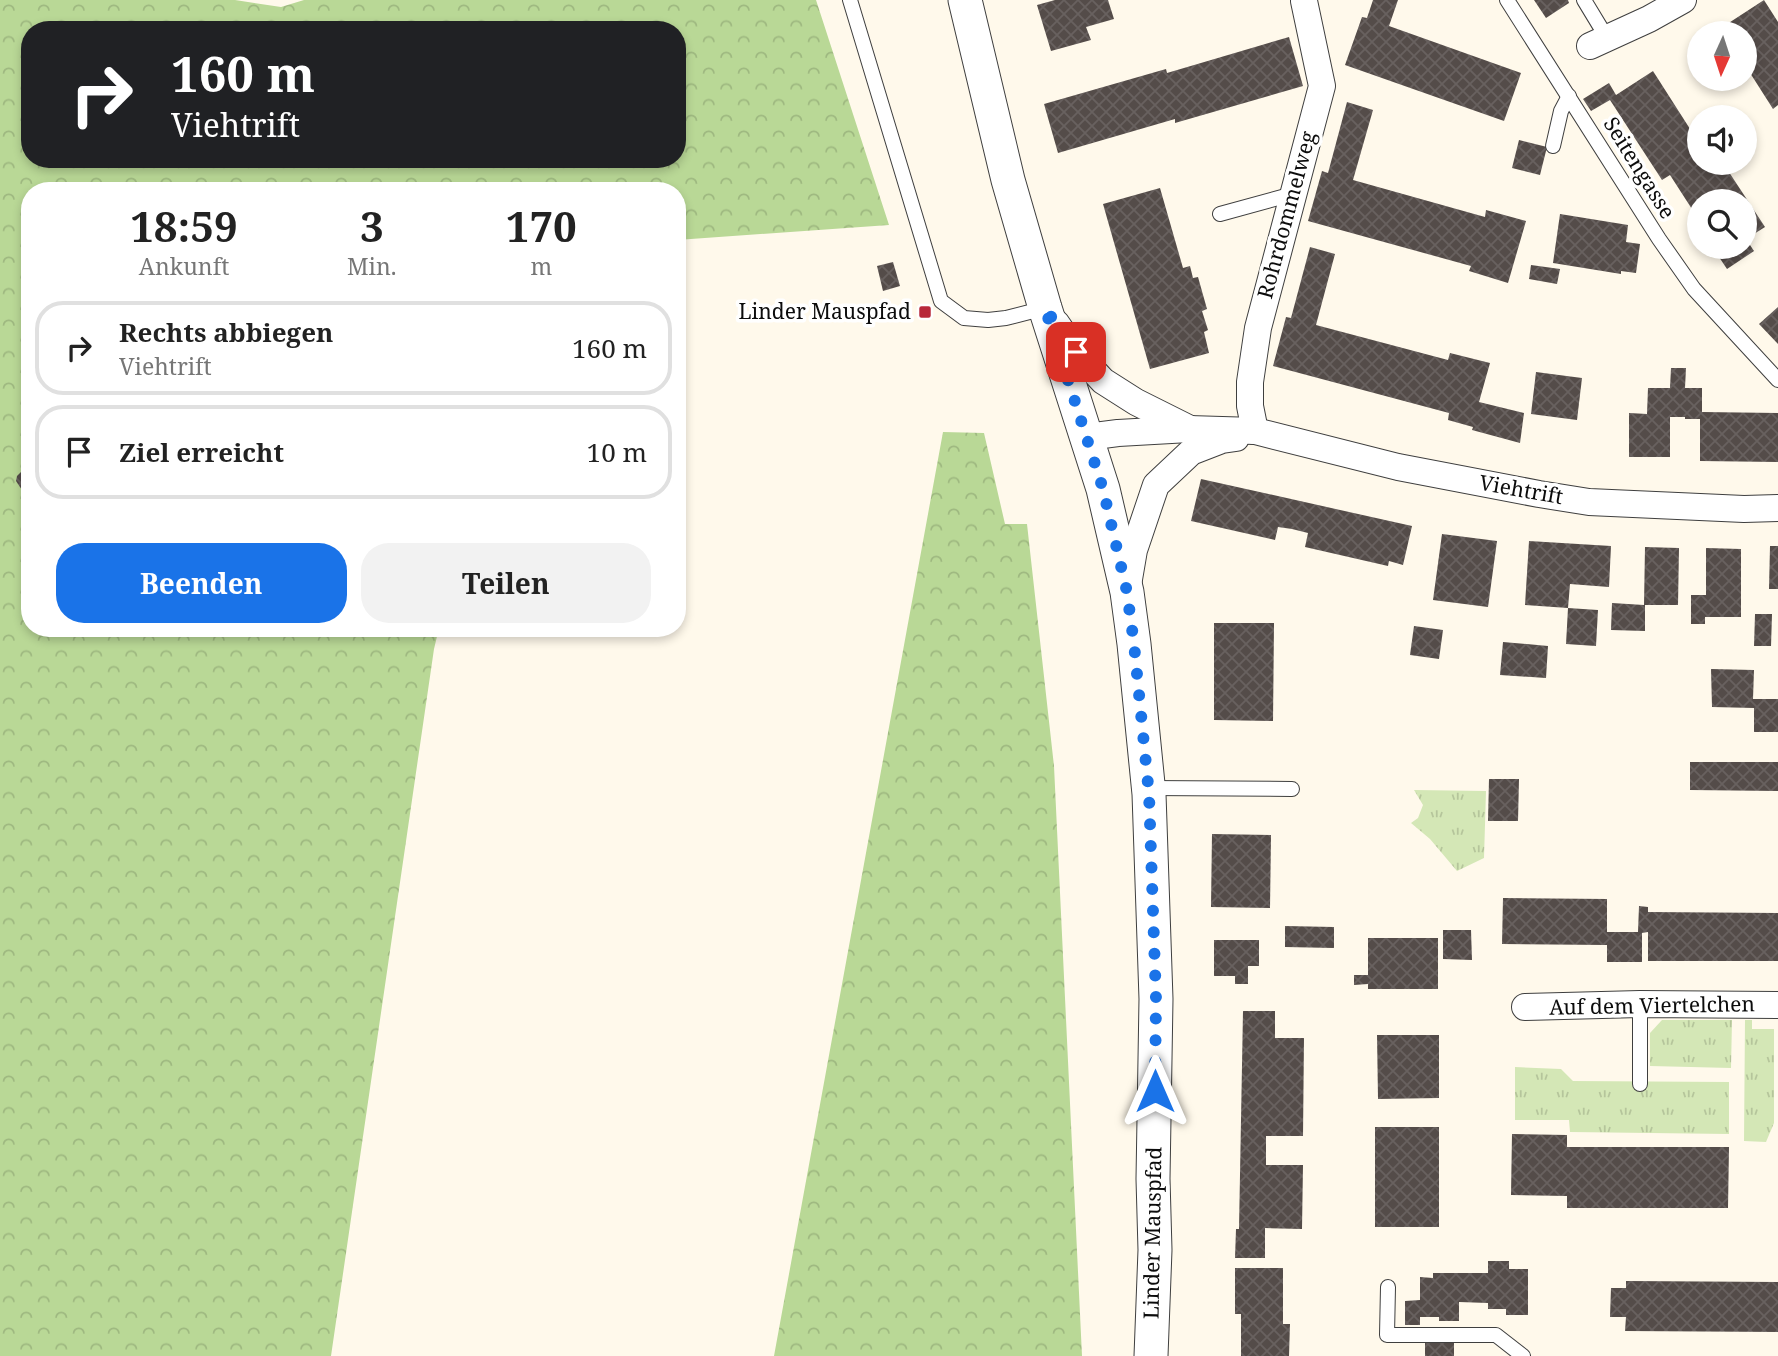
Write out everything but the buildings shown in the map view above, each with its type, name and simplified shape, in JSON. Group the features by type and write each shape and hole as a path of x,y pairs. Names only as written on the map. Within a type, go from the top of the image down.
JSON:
{"street":[{"name":"Linder Mauspfad","path":"965,0 998,141 1045,308 1103,489 1127,592 1148,788 1156,999 1153,1179 1155,1250 1151,1356"},
{"path":"1599,42 1682,0"},
{"name":"Rohrdommelweg","path":"1262,433 1250,406 1250,382 1258,328 1322,86 1304,1"},
{"name":"Viehtrift","path":"1045,308 1076,352 1103,381 1136,402 1189,429"},
{"name":"Viehtrift","path":"1087,437 1189,429 1262,433 1386,464 1589,502 1778,508"},
{"name":"Viehtrift","path":"1127,592 1134,550 1156,485 1191,452 1222,440 1262,433"},
{"name":"Auf dem Viertelchen","path":"1525,1007 1640,1003 1778,1005"}],"lane":[{"path":"850,0 941,302 964,318 988,320 1045,308"},
{"name":"Seitengasse","path":"1507,0 1659,239 1694,289 1778,380"},
{"path":"1584,0 1599,42"},
{"path":"1553,146 1561,111 1569,96"},
{"path":"1220,214 1293,194"},
{"path":"1148,788 1292,789"},
{"path":"1640,1003 1640,1084"},
{"path":"1388,1287 1387,1335 1496,1335 1523,1356"}],"green space":[{"path":"0,0 235,0 281,7 304,0 816,0 889,225 686,239 686,182 21,182 21,637 437,637 331,1356 0,1356"},
{"path":"943,432 984,433 1005,524 1027,524 1054,766 1082,1356 774,1356"},
{"path":"1414,790 1486,791 1484,858 1457,871 1430,839 1411,823 1418,818 1423,805"},
{"path":"1662,1020 1732,1020 1731,1068 1650,1066 1650,1033"},
{"path":"1745,1020 1752,1020 1752,1029 1774,1029 1774,1123 1766,1142 1744,1141"},
{"path":"1515,1067 1561,1069 1573,1081 1729,1082 1729,1134 1570,1132 1569,1120 1515,1120"}],"place":[{"name":"Linder Mauspfad","path":"925,312"}],"route":[{"path":"1076,352 1045,308 1103,489 1127,592 1149,794 1156,999 1155,1091"}]}
